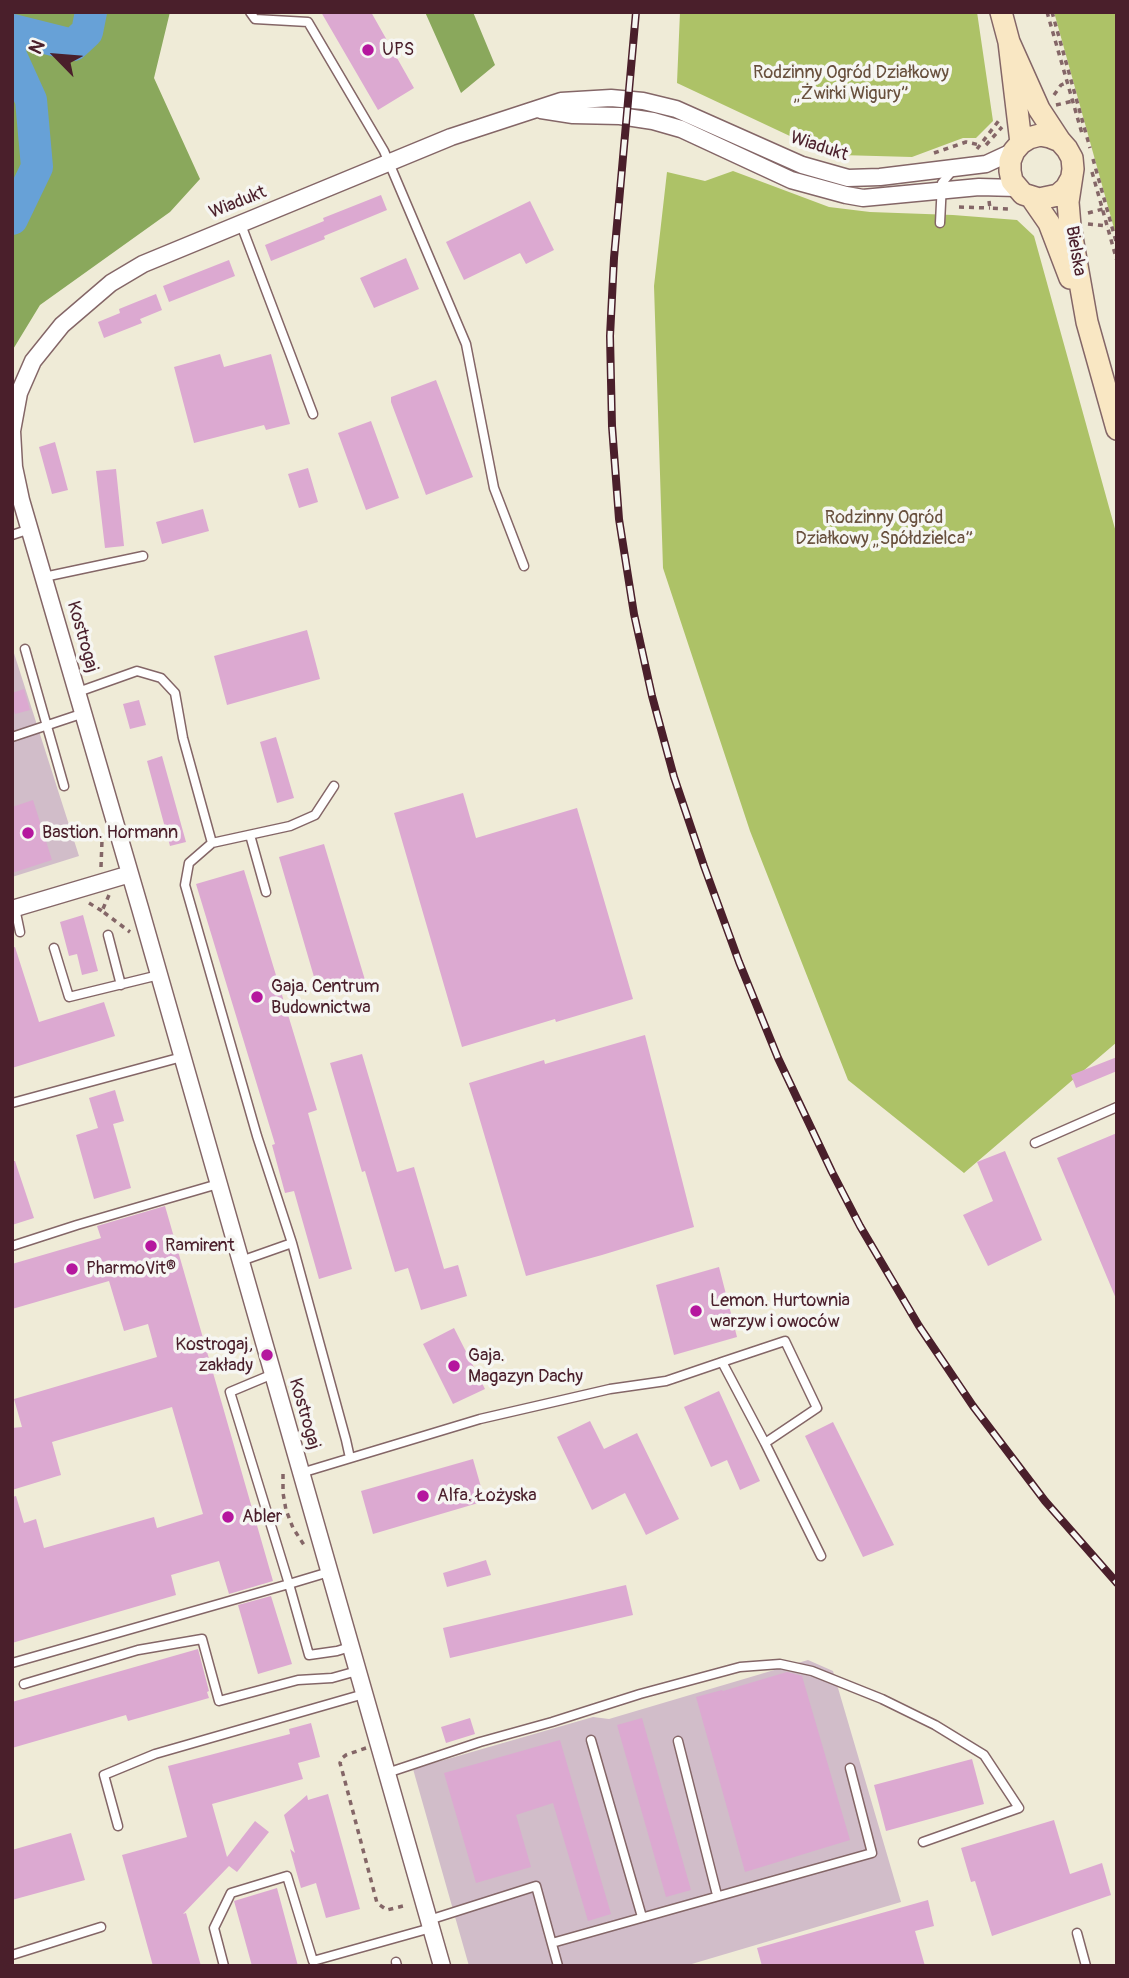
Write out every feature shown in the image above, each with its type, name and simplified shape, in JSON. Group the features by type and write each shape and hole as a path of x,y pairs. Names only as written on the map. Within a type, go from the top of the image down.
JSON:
{"main road":[{"name":"Bielska","path":"1001,12 1009,42 1039,109 1072,158 1069,218 1087,322"},
{"name":"Bielska","path":"1009,42 1017,147 1010,161 1012,181 1049,223 1110,380 1117,429"},
{"path":"1017,147 1029,138 1040,135 1060,141"},
{"path":"1024,193 1048,199 1058,195 1071,179"}],"street":[{"name":"Wiadukt","path":"14,409 25,376 52,335 111,283 143,264 451,137 561,101 611,98 643,101 687,113 802,165 848,178 870,178 986,164 1017,147"},
{"name":"Wiadukt","path":"535,109 573,115 620,116 653,121 681,130 791,180 863,198 988,187 1024,193"},
{"name":"Kostrogaj","path":"14,409 14,467 30,529 442,1966"},
{"path":"13,908 130,874"}],"lane":[{"path":"250,12 255,19 308,22 388,162 466,344 494,488 524,566"},
{"path":"940,223 944,179 956,168"},
{"path":"240,222 313,414"},
{"path":"12,535 30,529"},
{"path":"44,577 143,556"},
{"path":"25,649 64,786"},
{"path":"78,692 137,671 161,678 168,685 174,693 183,738 212,843"},
{"path":"12,737 84,713"},
{"path":"334,786 315,816 290,827 212,843 189,863 185,885 257,1136 292,1244 350,1458"},
{"path":"250,835 266,892"},
{"path":"13,908 20,932"},
{"path":"108,934 121,985"},
{"path":"54,948 69,997 159,975"},
{"path":"12,1103 182,1057"},
{"path":"1035,1143 1117,1107"},
{"path":"12,1246 218,1184"},
{"path":"241,1261 292,1244"},
{"path":"301,1473 480,1419 610,1389 666,1381 785,1341 817,1408 765,1443"},
{"path":"722,1362 821,1556"},
{"path":"273,1374 230,1392 309,1655 351,1647"},
{"path":"12,1663 330,1572"},
{"path":"23,1684 138,1650 202,1639 219,1701 298,1681 332,1678 358,1671"},
{"path":"387,1773 640,1694 663,1690 740,1667 780,1664 812,1671 882,1699 935,1725 984,1755 1018,1808 923,1842"},
{"path":"118,1826 104,1775 155,1754 364,1694"},
{"path":"591,1740 642,1917"},
{"path":"678,1741 717,1895"},
{"path":"552,1943 872,1853 850,1768"},
{"path":"224,1966 214,1928 231,1893 287,1876 313,1961 430,1924 536,1886 558,1966"},
{"path":"12,1955 100,1927"},
{"path":"1077,1933 1086,1966"}],"path":[{"path":"1052,12 1117,245"},
{"path":"271,1525 293,1519"},
{"path":"379,1745 346,1755 340,1763 377,1903 387,1910 423,1900"}],"shaded area":[{"path":"12,647 79,856 12,877"},
{"path":"808,1660 833,1671 901,1902 685,1966 469,1966 413,1769 593,1717 609,1719"}],"green space":[{"path":"12,12 170,12 154,78 200,179 170,212 40,305 12,351"},
{"path":"425,12 473,12 495,65 461,93"},
{"name":"Rodzinny Ogród Działkowy „Żwirki Wigury”","path":"680,12 977,12 993,121 976,138 963,138 912,157 840,155 809,145 677,83"},
{"path":"1054,12 1117,12 1117,239"},
{"name":"Rodzinny Ogród Działkowy „Spółdzielca”","path":"733,171 829,207 870,212 1017,220 1034,236 1117,536 1117,1042 964,1173 848,1080 750,831 663,568 654,286 667,172 705,181"}],"building":[{"name":"UPS","path":"321,12 371,12 414,88 378,110"},
{"path":"381,195 387,210 271,261 265,245"},
{"path":"530,201 554,250 526,264 520,253 464,280 446,242"},
{"path":"406,258 419,289 374,308 360,278"},
{"path":"229,260 235,276 169,302 163,286"},
{"path":"156,294 162,310 140,319 142,323 104,338 98,322 120,313 119,309"},
{"path":"220,354 224,367 271,354 290,424 266,430 264,425 194,443 174,367"},
{"path":"436,380 473,477 426,495 391,397"},
{"path":"371,421 399,498 366,510 338,433"},
{"path":"55,442 68,490 52,494 39,447"},
{"path":"308,468 318,502 299,508 288,474"},
{"path":"116,469 124,546 105,548 96,471"},
{"path":"203,509 209,531 162,544 156,522"},
{"path":"307,630 320,679 227,705 214,656"},
{"path":"24,689 30,710 15,714 12,693"},
{"path":"139,700 146,725 130,729 123,704"},
{"path":"276,737 294,798 277,803 260,742"},
{"path":"162,756 186,842 170,846 147,761"},
{"path":"463,793 476,838 577,808 633,999 462,1047 394,813"},
{"name":"Bastion. Hormann","path":"33,800 52,860 12,873 12,807"},
{"path":"324,844 365,980 319,994 279,857"},
{"name":"Gaja. Centrum Budownictwa","path":"244,870 317,1110 308,1113 352,1269 319,1279 294,1191 285,1193 272,1145 275,1144 196,884"},
{"path":"83,915 98,971 82,975 77,954 69,956 60,922"},
{"path":"15,947 39,1022 104,1002 115,1036 12,1068 12,948"},
{"path":"645,1035 694,1227 526,1276 469,1083 544,1060 545,1064"},
{"path":"362,1054 397,1172 414,1167 444,1269 458,1265 467,1296 421,1310 408,1268 395,1272 330,1063"},
{"path":"1117,1057 1117,1071 1076,1088 1071,1075"},
{"path":"115,1090 124,1121 113,1124 131,1188 94,1199 76,1135 98,1128 89,1098"},
{"path":"1117,1133 1117,1301 1057,1158"},
{"path":"1005,1151 1042,1240 988,1266 963,1215 993,1201 977,1162"},
{"path":"12,1161 15,1161 34,1218 12,1225"},
{"path":"165,1206 273,1581 229,1594 219,1561 171,1575 176,1595 12,1643 12,1497 16,1496 24,1523 36,1519 44,1548 154,1517 157,1528 203,1514 172,1407 52,1442 61,1475 12,1490 12,1428 22,1427 14,1399 157,1357 148,1324 124,1331 109,1281 12,1309 12,1264 101,1238 97,1226"},
{"name":"Lemon. Hurtownia warzyw i owoców","path":"719,1267 737,1337 674,1355 656,1285"},
{"name":"Gaja. Magazyn Dachy","path":"454,1328 485,1389 453,1404 423,1344"},
{"path":"719,1391 760,1481 740,1490 727,1460 711,1467 684,1407"},
{"path":"590,1421 604,1449 637,1433 679,1519 646,1535 625,1493 592,1510 557,1437"},
{"path":"833,1422 894,1545 863,1557 805,1436"},
{"name":"Alfa. Łożyska","path":"473,1459 485,1501 373,1534 361,1491"},
{"path":"486,1560 491,1575 447,1587 443,1573"},
{"path":"626,1585 633,1615 450,1658 443,1628"},
{"path":"271,1596 292,1664 258,1674 238,1605"},
{"path":"198,1649 209,1698 128,1721 126,1715 12,1748 12,1702"},
{"path":"787,1672 802,1676 850,1840 745,1872 696,1697"},
{"path":"470,1718 475,1734 446,1743 441,1727"},
{"path":"642,1718 691,1890 666,1897 617,1725"},
{"path":"311,1723 320,1757 298,1763 303,1779 212,1804 227,1857 255,1821 269,1832 237,1872 229,1866 183,1914 186,1913 201,1966 153,1966 122,1855 187,1837 168,1766 290,1734 289,1729"},
{"path":"560,1740 611,1914 588,1921 553,1803 516,1815 531,1867 476,1883 444,1773"},
{"path":"972,1759 984,1804 886,1831 874,1785"},
{"path":"328,1794 360,1909 326,1918 316,1883 301,1888 284,1815 307,1795 308,1800"},
{"path":"1054,1820 1070,1874 1102,1863 1111,1895 992,1936 975,1881 971,1882 961,1848"},
{"path":"71,1833 85,1880 12,1900 12,1850"},
{"path":"277,1888 298,1966 252,1966 234,1901"},
{"path":"928,1900 934,1926 915,1931 925,1966 762,1966 757,1948"}],"waterway":[{"path":"12,36 13,30 73,45 87,32 91,12"},
{"path":"12,58 31,100 37,167 12,219"}],"railway":[{"path":"636,12 614,258 610,336 612,426 619,519 634,614 674,777 739,962 778,1058 860,1226 919,1326 973,1406 1045,1501 1117,1583"}],"place":[{"name":"UPS","path":"368,50"},
{"name":"Bastion. Hormann","path":"28,833"},
{"name":"Gaja. Centrum Budownictwa","path":"257,997"},
{"name":"Ramirent","path":"151,1246"},
{"name":"PharmoVit®","path":"72,1269"},
{"name":"Lemon. Hurtownia warzyw i owoców","path":"696,1311"},
{"name":"Kostrogaj, zakłady","path":"267,1355"},
{"name":"Gaja. Magazyn Dachy","path":"454,1366"},
{"name":"Alfa. Łożyska","path":"423,1496"},
{"name":"Abler","path":"228,1517"}]}
